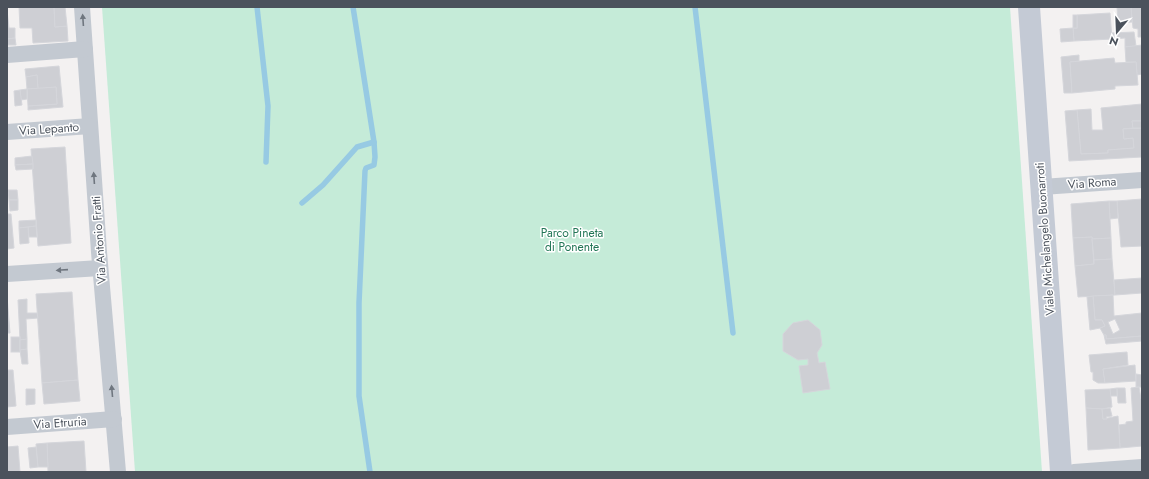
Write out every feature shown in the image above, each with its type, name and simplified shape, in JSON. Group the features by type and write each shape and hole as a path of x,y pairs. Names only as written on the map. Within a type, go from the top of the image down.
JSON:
{"street":[{"name":"Via Antonio Fratti","path":"82,7 100,268 118,472"},
{"name":"Viale Michelangelo Buonarroti","path":"1029,7 1061,472"},
{"path":"7,55 85,49"},
{"name":"Via Lepanto","path":"7,132 90,126"},
{"name":"Via Roma","path":"1042,187 1142,180"},
{"path":"7,274 100,268"},
{"name":"Via Etruria","path":"7,427 114,419"},
{"path":"1074,472 1142,467"}],"green space":[{"name":"Parco Pineta di Ponente","path":"102,7 1010,7 1042,472 135,472"}],"building":[{"path":"19,7 54,7 55,27 67,26 68,41 33,43 32,28 20,28"},
{"path":"54,7 65,7 67,26 55,27"},
{"path":"1117,7 1131,7 1132,22 1118,23"},
{"path":"1131,7 1142,7 1142,37 1138,37 1138,29 1133,28"},
{"path":"7,10 9,28 15,28 15,38 7,39"},
{"path":"1110,13 1112,39 1074,41 1073,28 1077,28 1077,15"},
{"path":"1073,15 1077,15 1077,28 1073,28"},
{"path":"1073,28 1074,41 1061,42 1060,29"},
{"path":"1134,32 1136,46 1125,47 1125,38 1112,39 1111,33"},
{"path":"15,38 16,45 7,45 7,39"},
{"path":"1142,45 1142,74 1137,75 1136,62 1126,62 1125,47"},
{"path":"1079,55 1079,61 1070,62 1072,93 1064,93 1061,57"},
{"path":"1114,58 1115,63 1136,62 1138,85 1115,86 1115,89 1072,93 1070,62"},
{"path":"59,66 63,107 28,110 28,106 57,104 56,87 38,89 37,75 26,77 25,69"},
{"path":"37,75 38,89 27,89 26,77"},
{"path":"56,87 57,104 28,106 27,89"},
{"path":"27,89 27,99 21,100 20,90"},
{"path":"20,90 22,105 15,106 14,91"},
{"path":"1142,104 1142,121 1132,121 1133,128 1123,129 1124,139 1133,138 1134,148 1108,150 1108,153 1081,154 1077,110 1091,109 1092,130 1103,130 1101,108"},
{"path":"1077,110 1081,154 1108,153 1108,150 1134,148 1133,138 1124,139 1123,129 1142,128 1142,157 1069,161 1065,111"},
{"path":"1132,121 1142,121 1142,128 1133,128"},
{"path":"65,147 71,243 38,246 31,149"},
{"path":"32,156 33,164 15,165 15,158"},
{"path":"33,164 33,169 16,170 15,165"},
{"path":"8,190 17,190 18,200 9,200"},
{"path":"1142,199 1142,246 1121,247 1117,201"},
{"path":"9,200 18,200 18,210 10,211"},
{"path":"1109,201 1117,201 1118,218 1110,219"},
{"path":"1109,201 1111,238 1073,238 1071,204"},
{"path":"7,214 11,214 14,248 7,249"},
{"path":"36,220 36,226 19,228 19,221"},
{"path":"36,226 37,237 29,237 28,227"},
{"path":"28,227 29,243 20,244 19,228"},
{"path":"1092,237 1094,264 1075,266 1073,238"},
{"path":"1111,238 1112,259 1094,260 1092,239"},
{"path":"1112,259 1115,295 1078,297 1075,266 1094,264 1094,260"},
{"path":"1142,278 1142,293 1115,295 1114,280"},
{"path":"72,292 78,380 42,383 36,294"},
{"path":"1113,295 1114,316 1142,313 1142,336 1106,339 1106,335 1104,335 1100,328 1105,326 1102,320 1095,320 1093,296","holes":["1115,319 1120,330 1113,334 1108,322"]},
{"path":"7,296 10,333 7,333"},
{"path":"1093,296 1095,320 1102,320 1105,326 1090,330 1087,297"},
{"path":"27,299 27,313 37,313 38,318 26,319 27,339 20,340 18,300"},
{"path":"808,320 820,330 822,345 817,353 819,363 825,362 830,389 803,393 799,366 808,365 808,359 798,360 783,351 783,334 793,323"},
{"path":"1104,335 1106,335 1106,339 1142,336 1142,341 1106,344"},
{"path":"11,337 20,337 20,352 11,352"},
{"path":"27,339 27,349 20,350 20,340"},
{"path":"27,349 28,364 22,364 20,350"},
{"path":"1127,352 1128,365 1103,369 1105,383 1098,383 1093,380 1093,372 1091,372 1089,355"},
{"path":"1135,365 1136,381 1105,383 1103,369"},
{"path":"7,370 13,370 16,406 7,407"},
{"path":"1136,374 1142,375 1142,387 1136,387"},
{"path":"78,380 80,401 44,404 42,383"},
{"path":"1139,387 1142,399 1142,446 1120,448 1119,425 1133,421 1131,388"},
{"path":"1117,388 1117,396 1110,396 1110,389"},
{"path":"1117,388 1125,388 1126,403 1118,403"},
{"path":"26,389 35,389 35,404 26,405"},
{"path":"1110,389 1112,407 1102,409 1086,408 1085,390"},
{"path":"1086,408 1102,409 1103,419 1118,416 1120,448 1088,450"},
{"path":"1110,408 1112,416 1106,417 1107,419 1103,419 1102,409"},
{"path":"84,441 86,472 48,472 47,443"},
{"path":"47,443 48,467 38,467 36,444"},
{"path":"18,446 20,472 7,472 7,447"},
{"path":"36,447 38,467 30,468 28,448"}],"waterway":[{"path":"257,7 268,106 266,162"},
{"path":"353,7 375,157 374,165 366,168 365,171 359,303 359,396 370,472"},
{"path":"695,7 733,333"},
{"path":"302,203 323,185 357,147 374,142"}]}
